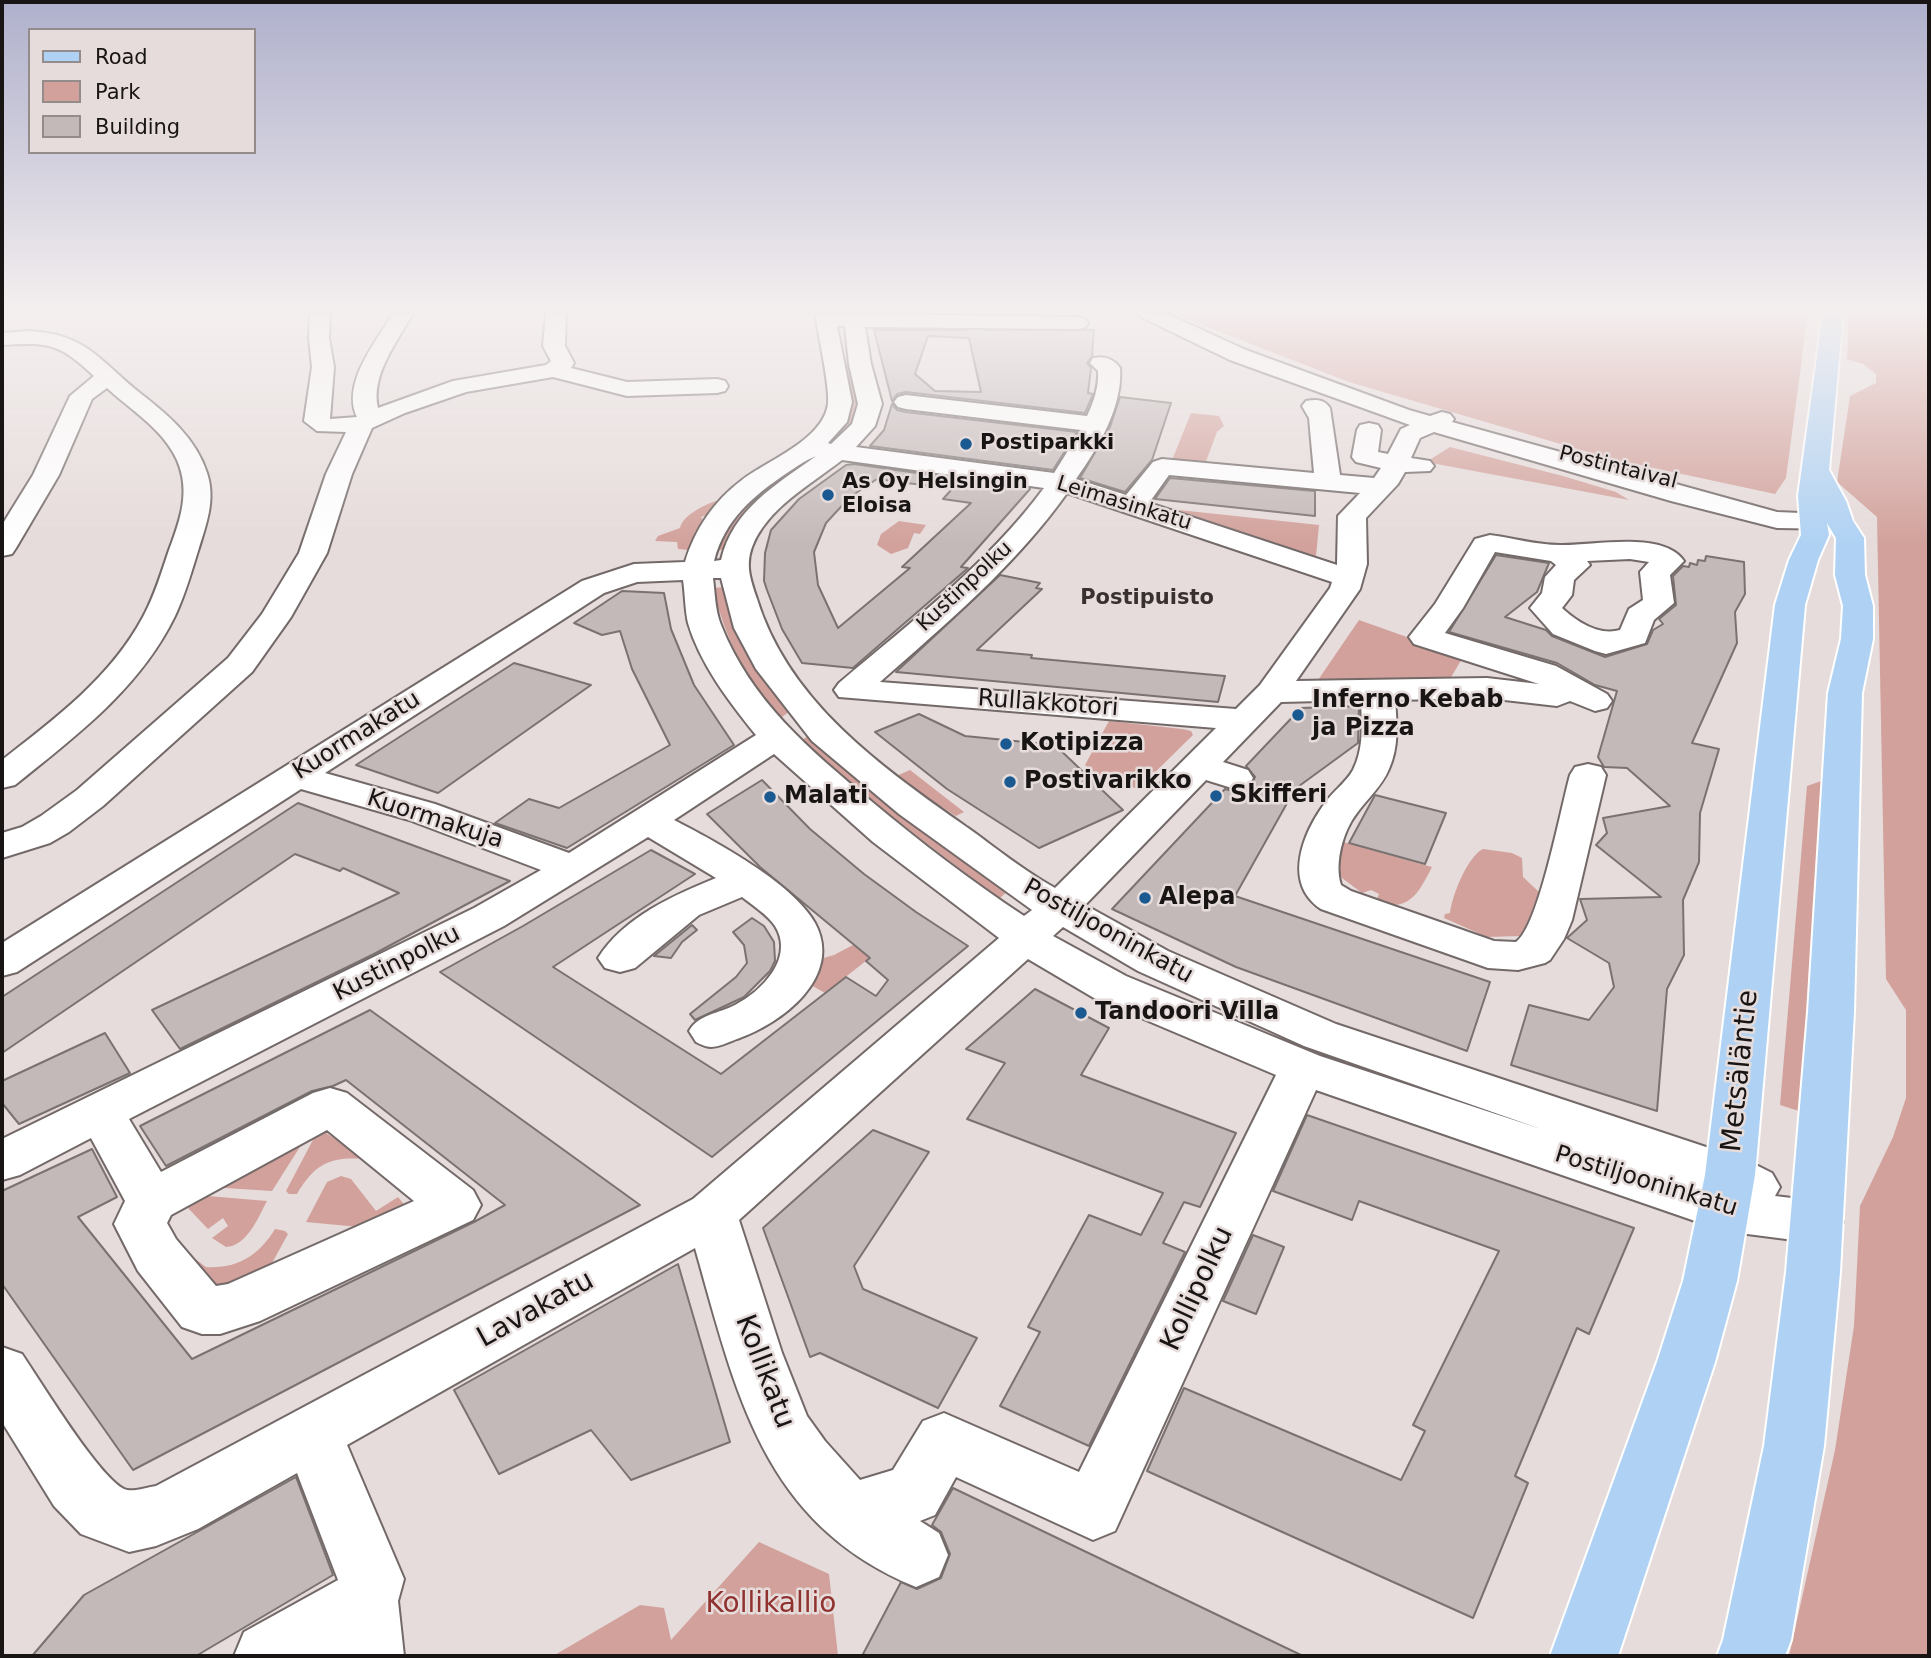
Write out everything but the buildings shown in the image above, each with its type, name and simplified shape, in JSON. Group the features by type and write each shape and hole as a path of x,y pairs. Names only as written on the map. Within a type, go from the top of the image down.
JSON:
{"main road":[{"path":"1751,1656 1771,1575 1794,1446 1817,1222 1845,693 1857,639 1858,606 1850,575 1851,545 1817,526 1825,482 1816,472 1825,390"},
{"name":"Metsäläntie","path":"1584,1656 1686,1362 1710,1281 1727,1192 1790,605 1817,526"}],"street":[{"path":"2,548 46,475 82,396 89,390"},
{"path":"2,778 117,679 143,645 159,619 197,510 199,490 194,470 169,428 123,390"},
{"path":"320,390 316,421 326,426 370,420 449,390"},
{"path":"367,390 363,404 370,420"},
{"name":"Postiljooninkatu","path":"837,390 839,411 826,433 823,450 752,485 732,503 705,541 715,570 788,690 824,734 912,806 1043,923 1065,963 1110,988 1303,1069 1727,1192 1817,1222"},
{"name":"Kustinpolku","path":"852,690 973,583 1031,523 1079,456 1103,409 1107,390"},
{"name":"Postintaival","path":"1336,390 1401,415 1435,421 1588,461 1817,526"},
{"name":"Postintaival","path":"1341,392 1656,488 1777,520 1798,532 1817,526"},
{"path":"906,402 1096,424"},
{"path":"1314,406 1318,408 1321,418 1328,483"},
{"path":"2,846 36,835 55,824 100,789 240,665 276,617 313,553 339,474 370,420"},
{"path":"1130,505 1139,498 1162,467 1381,487 1390,478 1410,434 1435,421"},
{"path":"1369,430 1365,457 1396,464 1424,466"},
{"name":"Leimasinkatu","path":"823,450 1060,482 1348,578"},
{"name":"Lavakatu","path":"2,1372 76,1485 103,1513 129,1521 156,1516 176,1508 711,1214 1043,923 1272,692 1345,589 1352,564 1352,516 1381,487"},
{"path":"1272,692 1486,688 1593,707 1544,673 1425,637 1448,608 1485,545 1490,543 1559,554 1630,550 1665,557 1670,561 1655,572 1659,603 1640,616 1634,636 1605,643 1564,627 1545,608 1557,595 1560,577 1575,565 1559,554"},
{"name":"Postiljooninkatu","path":"715,570 704,624 724,665 747,702 777,737 887,834 1043,923 1153,961 1320,1035 1727,1192"},
{"name":"Kuormakatu","path":"2,962 593,587 634,573 715,570"},
{"name":"Rullakkotori","path":"852,690 1244,720"},
{"path":"1378,690 1382,737 1370,773 1339,810 1328,829 1319,863 1323,890 1336,900 1488,954 1513,958 1535,950 1551,926 1588,775"},
{"name":"Kustinpolku","path":"2,1161 477,923 573,868 777,737"},
{"path":"1199,766 1235,778"},
{"name":"Kuormakuja","path":"295,776 422,812 573,868"},
{"path":"646,820 709,854 746,880 794,922 802,945 802,958 790,986 755,1014 712,1031"},
{"path":"620,958 684,906 746,880"},
{"name":"Kollipolku","path":"849,1513 913,1494 944,1441 1093,1510 1303,1069"},
{"path":"330,1106 454,1205 240,1304 220,1310 202,1310 157,1255 140,1224 151,1201 330,1106"},
{"path":"101,1113 151,1201"},
{"name":"Kollikatu","path":"711,1214 753,1353 784,1432 803,1461 849,1513 916,1555"},
{"path":"268,1656 367,1629 370,1579 312,1433"}],"green space":[{"path":"846,390 858,390 858,415 843,438 833,437 845,424"},
{"path":"1378,390 1798,390 1786,478 1775,494 1612,459"},
{"path":"1861,390 1929,390 1929,1656 1789,1656 1835,1450 1854,1326 1860,1206 1893,1137 1906,1098 1906,1010 1886,979 1877,517 1837,482 1850,396"},
{"path":"1191,413 1219,416 1224,426 1217,432 1204,467 1170,465"},
{"path":"1450,447 1563,476 1616,492 1629,500 1426,462"},
{"path":"799,463 807,465 727,550 716,550 729,523 739,511 761,490"},
{"path":"716,501 721,502 709,514 701,517 704,521 688,550 678,549 677,542 655,541 658,536 680,528 685,519 695,511"},
{"path":"1170,509 1319,525 1316,556"},
{"path":"899,521 926,525 920,534 914,533 908,548 891,554 877,545 881,534"},
{"path":"725,587 746,649 763,679 789,712 779,719 747,673 724,625 713,588"},
{"path":"1359,620 1463,657 1450,679 1316,683"},
{"path":"1109,721 1182,729 1191,731 1193,735 1138,789 1099,776 1085,765"},
{"path":"810,735 1009,890 999,899 825,765 800,741"},
{"path":"910,770 964,812 956,816 894,777"},
{"path":"1824,780 1802,1112 1780,1105 1807,786"},
{"path":"1340,841 1432,867 1417,892 1405,903 1397,905 1376,901 1379,894 1371,890 1362,893 1334,872"},
{"path":"1483,849 1512,853 1522,858 1523,877 1539,892 1537,918 1521,936 1487,937 1444,918 1445,914 1450,913 1457,887 1466,868"},
{"path":"853,945 871,957 825,993 809,984 820,959"},
{"path":"310,1131 272,1191 209,1187"},
{"path":"326,1133 367,1159 344,1159 326,1164 311,1175 297,1194 289,1194 286,1191 315,1136"},
{"path":"341,1176 351,1179 376,1211 398,1197 407,1208 391,1230 306,1222 327,1182"},
{"path":"196,1195 267,1201 246,1236 240,1242 226,1247 212,1238 228,1226 223,1218 208,1229 188,1208 187,1202"},
{"path":"275,1229 288,1234 266,1274 216,1293 187,1253 206,1267 228,1266 255,1253"},
{"name":"Kollikallio","path":"759,1542 829,1574 838,1656 553,1656 640,1605 664,1608 671,1640"}],"place":[{"name":"Postiparkki","path":"966,444"},
{"name":"As Oy Helsingin Eloisa","path":"828,495"},
{"name":"Inferno Kebab ja Pizza","path":"1298,715"},
{"name":"Kotipizza","path":"1006,744"},
{"name":"Postivarikko","path":"1010,782"},
{"name":"Skifferi","path":"1216,796"},
{"name":"Malati","path":"770,797"},
{"name":"Alepa","path":"1145,898"},
{"name":"Tandoori Villa","path":"1081,1013"}],"district":[{"name":"Postipuisto","path":"1147,599"}]}
